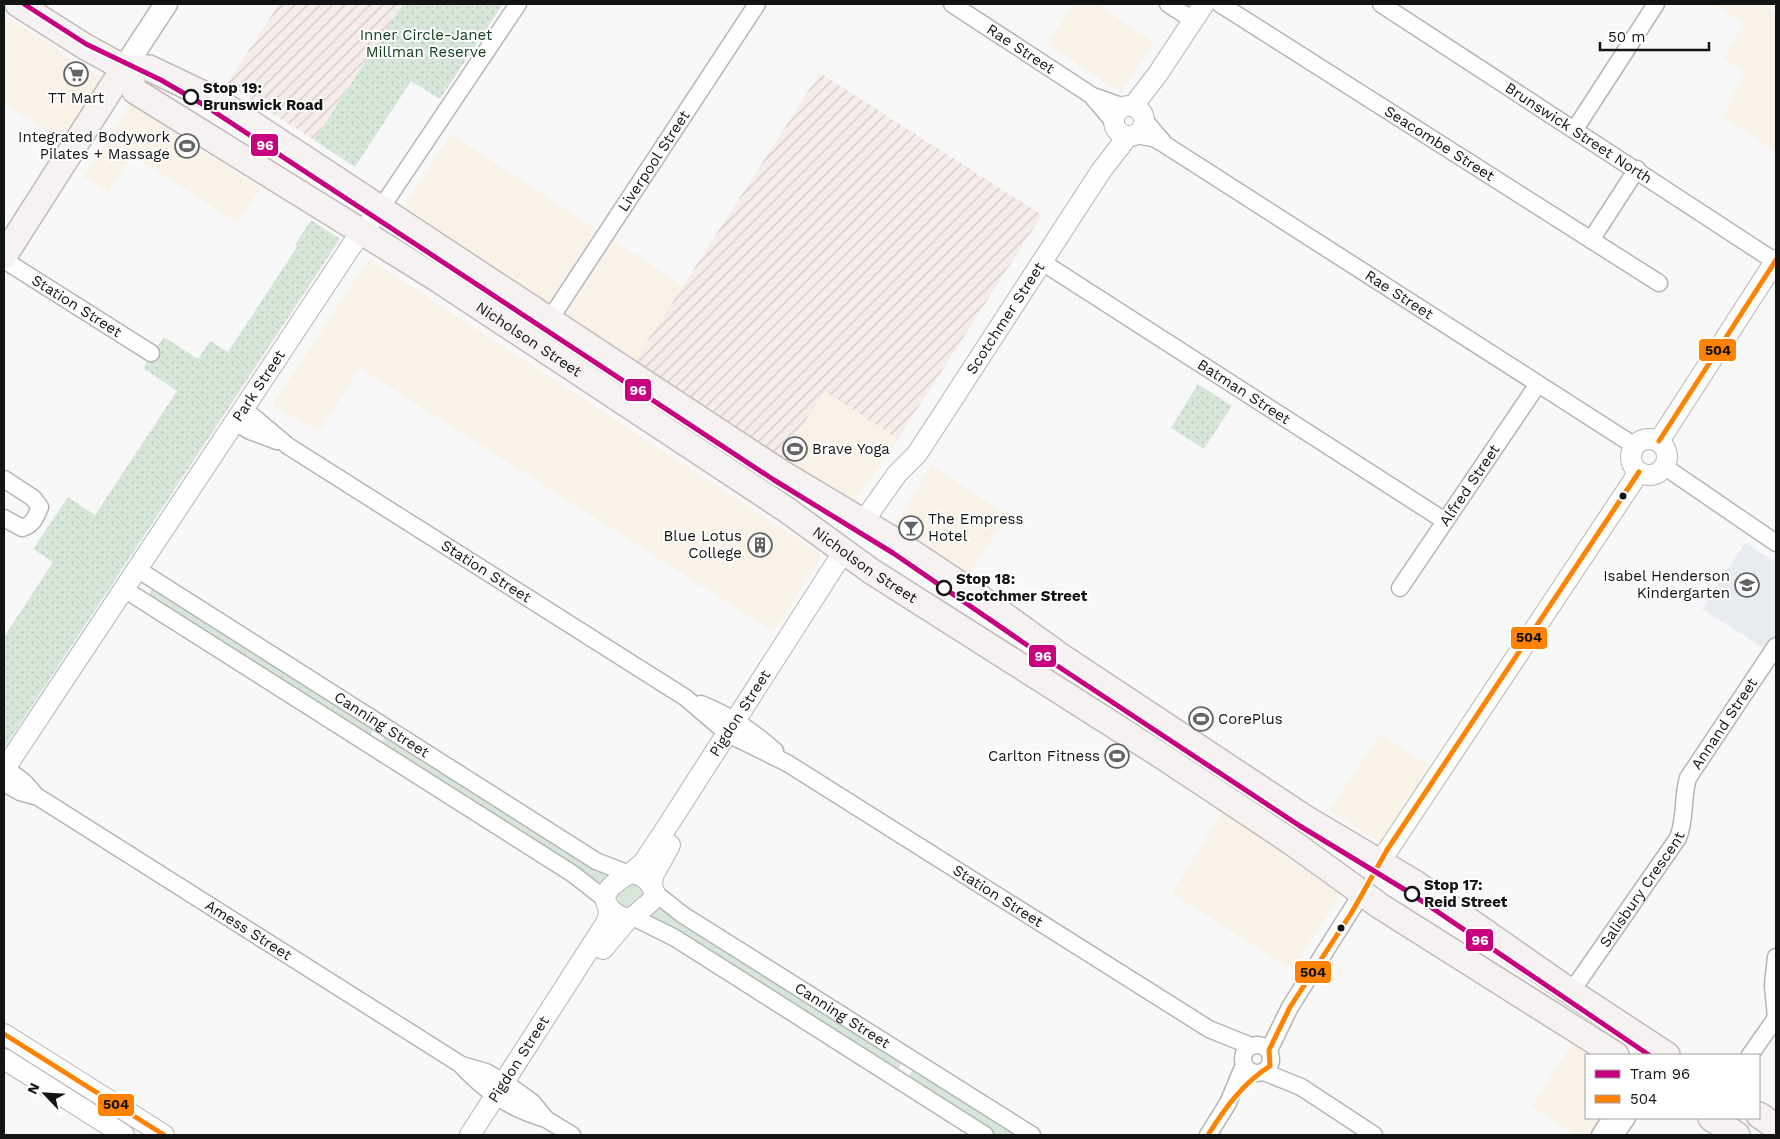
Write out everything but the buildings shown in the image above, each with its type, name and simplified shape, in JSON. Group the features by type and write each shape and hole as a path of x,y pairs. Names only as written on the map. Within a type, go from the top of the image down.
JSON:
{"main road":[{"name":"Nicholson Street","path":"18,4 84,46 124,68 150,68 216,100 550,319 694,416 780,472 869,525 983,600 1062,657 1306,818 1471,920 1571,992 1665,1054"},
{"path":"4,256 166,4"},
{"name":"Nicholson Street","path":"124,68 135,91 436,278 680,438 850,554 871,571 1162,756 1290,841 1362,893 1614,1054"},
{"path":"680,438 694,416"},
{"path":"850,554 869,525"},
{"path":"1162,756 1176,733"},
{"path":"1362,893 1380,862"},
{"path":"1760,1117 1776,1127"},
{"path":"1713,1119 1737,1135"}],"street":[{"name":"Park Street","path":"4,772 361,232 381,208 518,4"},
{"name":"Liverpool Street","path":"550,319 757,4"},
{"name":"Rae Street","path":"952,4 1153,138 1635,446"},
{"path":"1168,4 1198,12"},
{"name":"Seacombe Street","path":"1220,4 1659,283"},
{"name":"Brunswick Street North","path":"1381,4 1776,261"},
{"path":"1575,129 1656,4"},
{"name":"Scotchmer Street","path":"869,525 897,474 908,464 1101,171 1157,75 1198,12"},
{"path":"1591,240 1636,169"},
{"name":"Station Street","path":"4,260 151,353"},
{"path":"1659,441 1776,261"},
{"name":"Batman Street","path":"1042,262 1445,521"},
{"name":"Alfred Street","path":"1400,588 1538,384"},
{"name":"Station Street","path":"239,415 1209,1029 1261,1057 1301,1087 1374,1135"},
{"path":"1645,439 1659,441 1667,451 1668,457 1665,467 1655,474 1639,472 1632,462 1631,456 1635,446 1645,439"},
{"path":"1665,467 1776,543"},
{"path":"1380,862 1639,472"},
{"path":"4,479 33,498 40,507 36,517 29,526 22,528 4,518"},
{"name":"Pigdon Street","path":"653,889 652,879 661,860 737,730 850,554"},
{"name":"Canning Street","path":"137,569 596,860 630,874"},
{"name":"Canning Street","path":"124,589 573,874 607,902"},
{"name":"Annand Street","path":"1688,778 1776,646"},
{"name":"Pigdon Street","path":"630,874 641,866 737,730"},
{"name":"Amess Street","path":"4,772 26,783 38,797 460,1064 477,1083 532,1102 546,1119 572,1135"},
{"name":"Salisbury Crescent","path":"1571,992 1678,838 1683,826 1684,792 1688,778"},
{"path":"630,874 639,874 653,889 651,901 631,917 615,913 607,902 608,891 630,874"},
{"name":"Canning Street","path":"653,889 683,915 1032,1135"},
{"path":"1208,1135 1261,1057 1290,1007 1362,893"},
{"name":"Pigdon Street","path":"483,1135 504,1092 606,923 609,915 607,902"},
{"name":"Canning Street","path":"631,917 675,938 985,1135"},
{"name":"Pigdon Street","path":"470,1135 504,1092 602,950 631,917"},
{"path":"1751,1054 1776,1019 1773,985 1776,957"},
{"name":"Station Street","path":"1209,1029 1244,1064"},
{"path":"4,1034 164,1135"},
{"path":"1228,1103 1244,1064 1244,1052 1261,1057"},
{"path":"4,1059 124,1135"},
{"path":"61,1096 72,1078"},
{"path":"1600,1135 1610,1119"},
{"path":"1615,1135 1626,1119"}],"shaded area":[{"path":"279,4 403,4 314,140 227,84"},
{"path":"1074,4 1096,4 1154,42 1121,92 1047,44"},
{"path":"1714,4 1768,4 1776,18 1776,152 1723,117 1745,72 1724,58 1744,23"},
{"path":"4,15 104,79 64,141 4,104"},
{"path":"820,73 1042,215 898,439 825,391 778,463 632,365"},
{"path":"130,104 260,188 238,223 132,155 108,192 84,177"},
{"path":"451,134 683,286 632,365 404,206"},
{"path":"369,259 821,554 821,558 774,632 360,368 320,431 272,406"},
{"path":"825,390 898,439 850,508 778,463"},
{"path":"931,465 1008,516 968,575 895,525"},
{"name":"Isabel Henderson Kindergarten","path":"1745,543 1776,562 1776,636 1767,650 1702,609"},
{"path":"1380,734 1433,768 1382,843 1330,810"},
{"path":"1223,811 1340,895 1292,970 1172,893"},
{"path":"1572,1044 1587,1054 1585,1054 1585,1119 1600,1119 1589,1135 1575,1135 1532,1106"}],"green space":[{"name":"Inner Circle-Janet Millman Reserve","path":"403,4 503,4 440,99 411,81 355,167 314,140"},
{"path":"311,220 340,239 4,748 4,637 53,562 33,549 68,497 95,515 177,391 143,368 164,337 198,359 210,341 228,352 297,247 295,245"},
{"path":"1198,384 1232,406 1204,449 1171,428"},
{"path":"155,585 377,725 368,739 146,598"},
{"path":"388,733 613,874 601,887 379,746"},
{"path":"630,882 640,884 644,896 629,910 619,904 616,893"},
{"path":"659,904 904,1060 895,1073 647,916"},
{"path":"915,1067 1023,1135 993,1135 906,1080"}],"tram line":[{"name":"96","path":"24,4 86,44 161,80 204,105 774,480 893,553 1056,665 1300,826 1407,891 1648,1054"}],"transit line":[{"name":"504","path":"1659,441 1776,260"},
{"name":"504","path":"1208,1135 1221,1115 1243,1088 1270,1066 1269,1050 1290,1007 1352,912 1387,850 1639,472"},
{"name":"504","path":"4,1034 164,1135"}],"place":[{"name":"TT Mart","path":"76,74"},
{"name":"Stop 19: Brunswick Road","path":"191,97"},
{"name":"Integrated Bodywork Pilates + Massage","path":"187,146"},
{"name":"Brave Yoga","path":"795,449"},
{"name":"The Empress Hotel","path":"911,528"},
{"name":"Blue Lotus College","path":"760,545"},
{"name":"Isabel Henderson Kindergarten","path":"1747,585"},
{"name":"Stop 18: Scotchmer Street","path":"944,588"},
{"name":"CorePlus","path":"1201,719"},
{"name":"Carlton Fitness","path":"1117,756"},
{"name":"Stop 17: Reid Street","path":"1412,894"}]}
